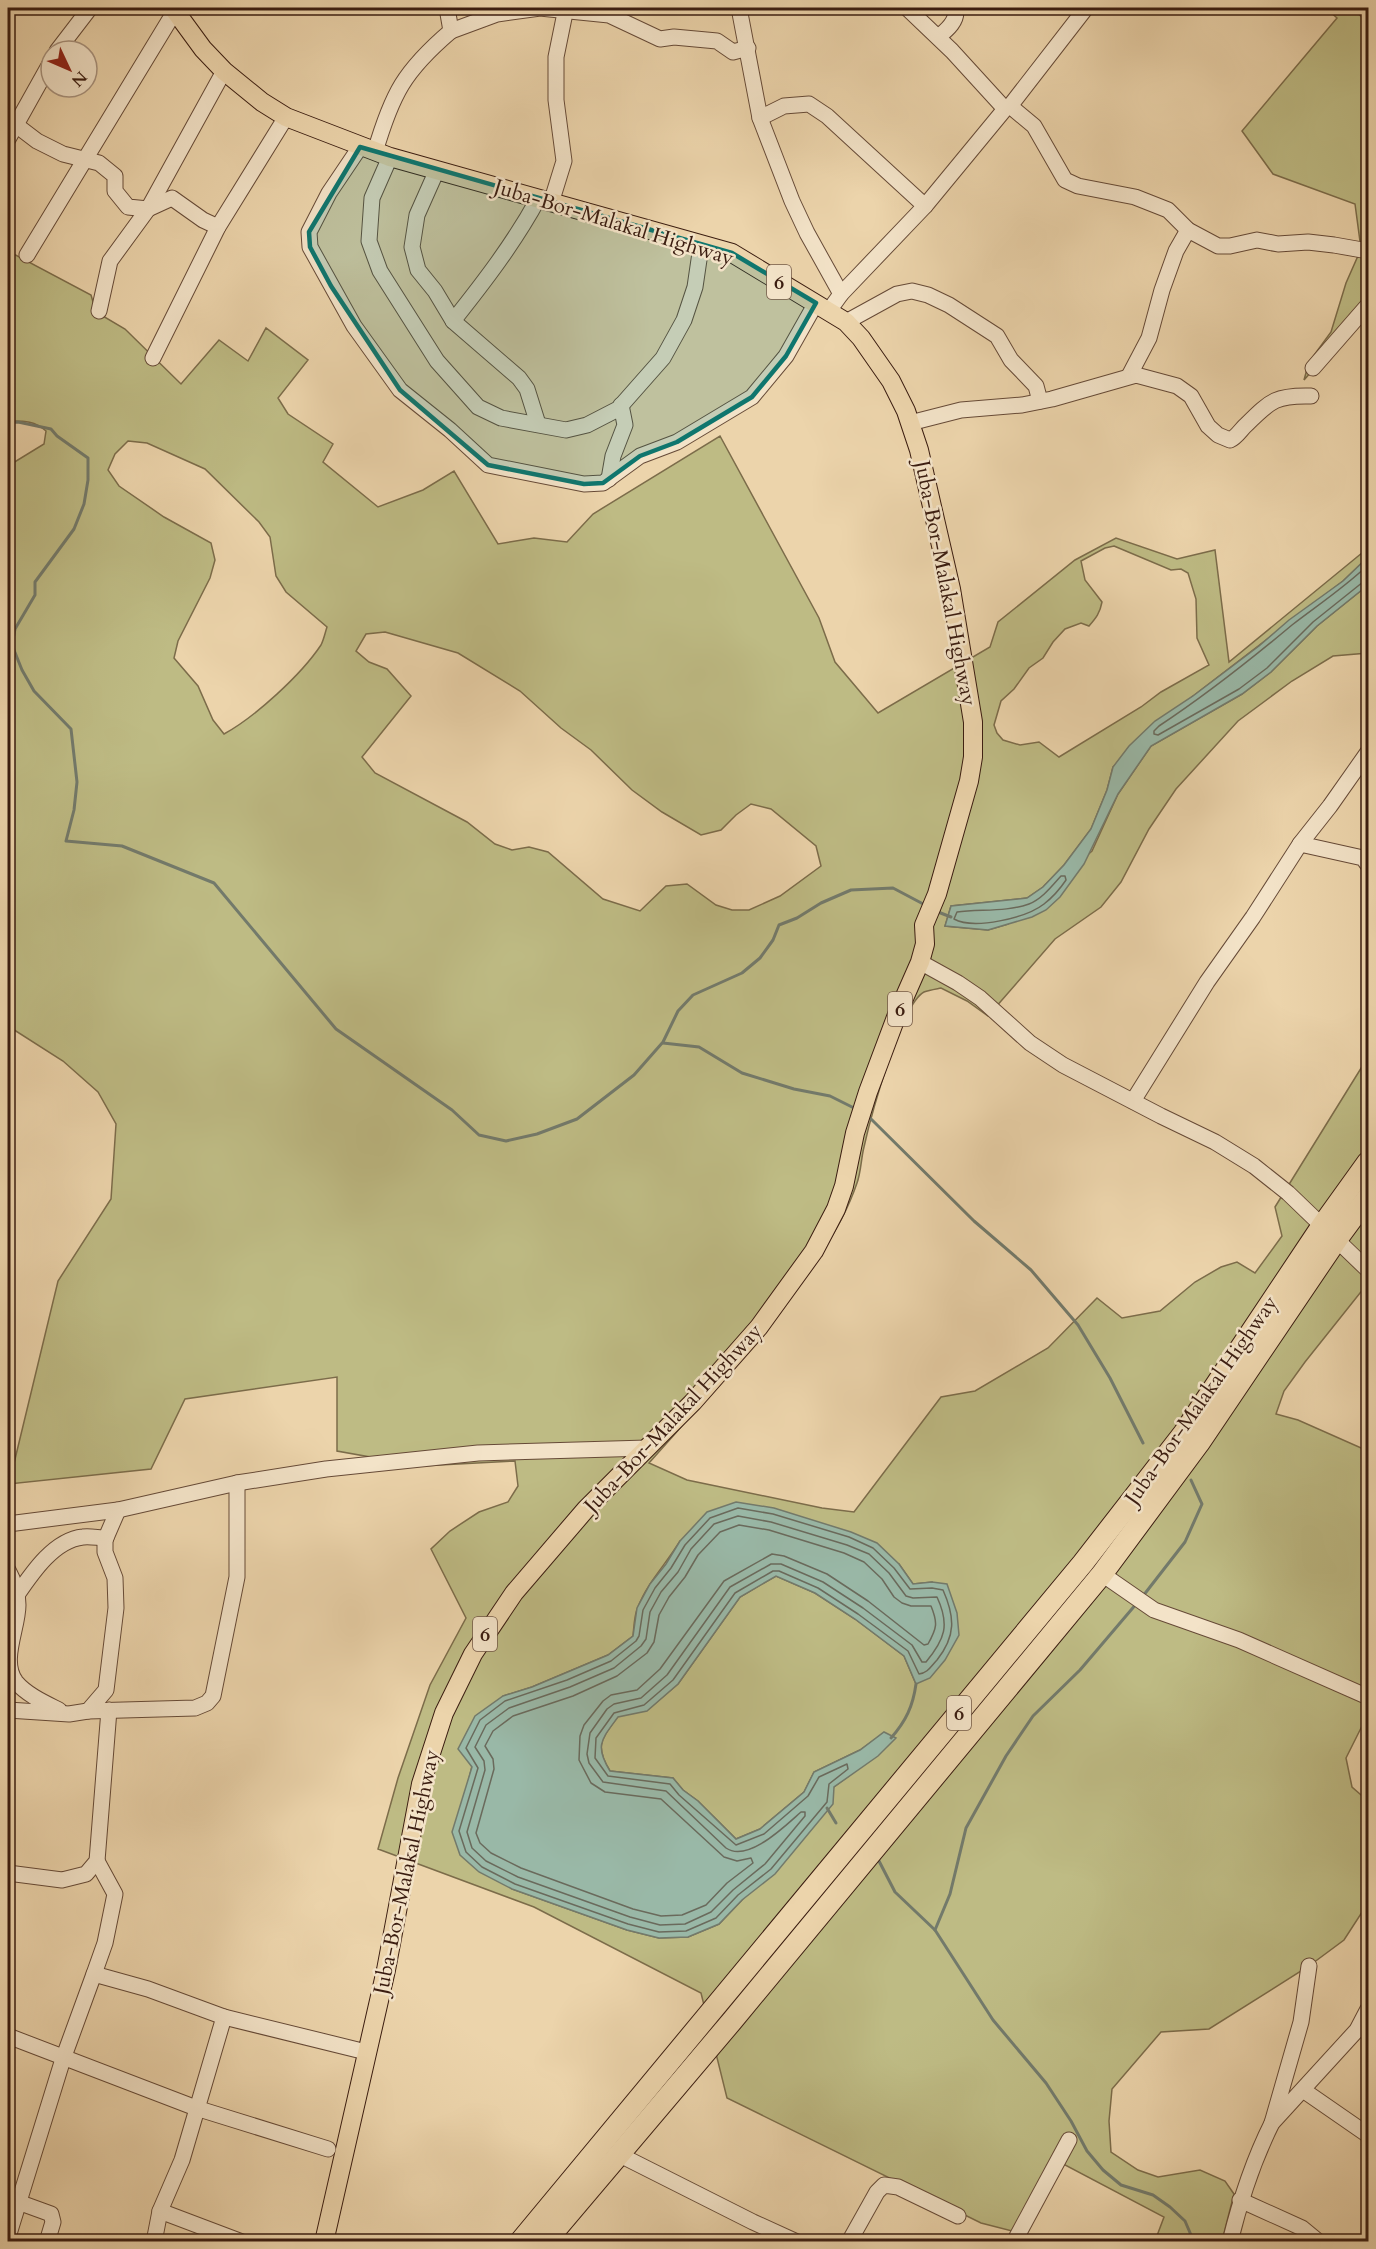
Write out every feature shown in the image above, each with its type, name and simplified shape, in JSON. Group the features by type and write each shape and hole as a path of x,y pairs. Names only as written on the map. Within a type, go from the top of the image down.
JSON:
{"highway":[{"name":"Juba-Bor-Malakal Highway","path":"546,2241 732,2021 1102,1574 1199,1443 1330,1233 1368,1162"},
{"name":"Juba-Bor-Malakal Highway","path":"520,2241 1083,1563 1184,1433 1330,1233 1368,1197"}],"main road":[{"name":"Juba-Bor-Malakal Highway","path":"174,9 203,49 224,71 261,102 286,117 375,152 732,254 846,322 861,338 891,381 910,423 922,462 951,589 973,722 973,757 969,781 937,894 924,925 925,944 920,962 898,1012 868,1092 836,1209 814,1251 759,1327 693,1402 586,1509 514,1593 492,1623 458,1682 432,1743 421,1784 386,1970 324,2241"}],"street":[{"path":"66,39 90,8"},
{"path":"447,8 451,31"},
{"path":"701,246 696,287 684,320 663,358 618,409 587,425 566,430 501,418 478,407 437,362 380,271 369,241 375,152 386,114 401,82 424,54 451,31 497,14 540,8 587,10 609,15 660,39 675,37 717,41 734,52 748,48"},
{"path":"739,8 760,118 792,201 841,294"},
{"path":"907,8 1008,108 1034,126 1065,180 1078,186 1135,197 1168,210 1188,230 1218,246 1230,246 1257,240 1278,244 1308,242 1368,251"},
{"path":"938,37 952,23 955,8"},
{"path":"375,152 330,193 309,232 310,247 354,326 377,360 400,390 450,430 488,465 584,484 603,483 640,456 677,442 752,397 822,308 841,294 925,206 1008,108 1086,8"},
{"path":"27,255 174,9"},
{"path":"453,321 544,201 564,161 556,100 556,57 566,9"},
{"path":"99,311 110,261 148,209 224,71"},
{"path":"8,139 39,84"},
{"path":"760,118 784,106 809,104 826,116 925,206"},
{"path":"153,358 218,227 286,117"},
{"path":"16,125 63,154 99,163 115,176 115,191 128,207 148,209 172,198 203,220 218,227"},
{"path":"437,170 417,215 412,248 418,270 435,291 453,321 519,378 527,389 538,424"},
{"path":"1129,376 1149,338 1173,261 1188,230"},
{"path":"846,322 897,294 912,291 928,296 949,305 997,336 1011,360 1036,386 1040,401"},
{"path":"1313,368 1368,305"},
{"path":"910,423 961,410 1022,405 1136,375 1177,387 1191,396 1208,426 1225,439 1230,440 1278,398 1311,396"},
{"path":"609,479 613,456 625,425 621,405"},
{"path":"1132,1101 1207,982 1253,917 1300,844 1368,752"},
{"path":"1300,844 1363,858 1368,865"},
{"path":"920,962 958,982 980,998 1030,1043 1064,1065 1215,1142 1254,1166 1288,1192 1368,1270"},
{"path":"8,1524 118,1510 237,1483 326,1469 467,1454 647,1448"},
{"path":"8,1710 69,1714 109,1710 195,1708 207,1703 213,1696 237,1577 237,1483"},
{"path":"88,1711 106,1690 115,1619 116,1578 105,1552 106,1538 118,1510"},
{"path":"17,1595 42,1562 65,1543 81,1537 106,1538"},
{"path":"8,1570 15,1583 18,1607 9,1641 9,1665 16,1683 41,1701 69,1714"},
{"path":"1102,1574 1154,1610 1239,1640 1368,1697"},
{"path":"8,1873 62,1880 87,1874 96,1861 109,1710"},
{"path":"8,2237 63,2059 105,1943 115,1894 96,1861"},
{"path":"1230,2241 1240,2200 1262,2142 1272,2123 1301,2022 1309,1966"},
{"path":"94,1974 148,1989 224,2017 366,2052"},
{"path":"1272,2123 1357,2030 1368,2009"},
{"path":"154,2241 160,2211 182,2160 224,2017"},
{"path":"8,2036 63,2059 196,2108 328,2149"},
{"path":"1303,2090 1368,2135"},
{"path":"1014,2241 1069,2140"},
{"path":"618,2154 753,2222 797,2241"},
{"path":"849,2241 877,2192 884,2185 898,2187 958,2216"},
{"path":"1240,2200 1302,2228 1319,2241"},
{"path":"18,2202 51,2214 54,2222 47,2241"},
{"path":"160,2211 242,2241"}],"highlighted area":[{"path":"360,147 732,253 816,303 786,356 752,397 677,442 640,456 603,483 584,484 488,465 400,390 331,286 310,247 309,232"}],"shaded area":[{"path":"1326,8 1352,8 1368,23 1368,307 1304,380 1309,362 1331,332 1346,283 1361,249 1355,204 1273,174 1242,131 1337,18"},
{"path":"8,251 91,295 96,312 125,329 181,384 219,340 248,361 266,328 308,360 278,398 288,414 333,444 323,462 378,507 423,490 454,471 498,544 534,538 567,542 593,514 720,436 819,618 835,662 878,713 990,647 998,622 1075,560 1116,538 1177,559 1215,550 1229,662 1368,548 1368,557 1343,581 1193,696 1113,767 1107,790 1091,829 1064,865 1043,887 1027,898 951,906 945,926 988,930 1008,924 1092,851 1118,794 1151,746 1242,694 1271,672 1317,626 1368,585 1368,653 1333,656 1292,681 1238,721 1176,789 1149,829 1121,882 1101,907 1055,939 988,1016 967,1001 941,988 924,992 915,1001 896,1039 867,1133 858,1179 849,1204 828,1243 789,1297 649,1463 687,1480 822,1508 854,1512 941,1397 975,1391 1048,1348 1097,1298 1122,1318 1160,1311 1195,1282 1221,1267 1237,1262 1255,1273 1282,1236 1275,1207 1368,1057 1368,1283 1284,1391 1276,1414 1298,1420 1368,1451 1368,1700 1365,1720 1346,1758 1352,1787 1368,1801 1368,1903 1344,1940 1309,1966 1209,2029 1161,2032 1112,2089 1109,2121 1111,2152 1138,2170 1158,2177 1200,2170 1225,2181 1234,2194 1224,2233 1226,2241 1155,2241 1164,2217 1052,2158 1020,2233 981,2223 727,2098 701,1993 534,1907 378,1849 398,1778 430,1685 466,1618 431,1549 450,1531 479,1512 508,1502 518,1486 515,1461 421,1466 337,1451 337,1377 185,1399 151,1469 9,1484 58,1281 111,1199 116,1124 98,1092 63,1061 8,1026 8,466 44,444 46,431 33,423 8,421","holes":["128,441 147,443 205,469 259,522 270,537 276,576 286,592 327,627 321,645 290,682 263,706 224,734 213,720 198,686 174,658 178,641 210,578 215,560 211,543 164,517 119,486 108,470 115,454","1114,546 1171,570 1181,569 1188,573 1196,599 1197,638 1209,665 1161,692 1141,707 1059,757 1039,742 1020,745 1003,740 994,725 1001,701 1014,689 1029,668 1043,658 1065,629 1081,623 1089,626 1097,615 1102,602 1085,580 1081,561 1105,548","385,632 458,653 520,691 561,728 591,750 632,790 662,812 701,835 721,830 751,804 771,809 816,846 821,866 780,896 749,910 732,910 716,905 687,884 666,886 640,911 603,899 548,852 529,847 512,850 495,844 467,822 375,773 362,757 411,696 387,669 369,662 356,651 366,634","680,1541 899,1564 913,1584 932,1582 916,1684 904,1656 855,1619 815,1593 776,1576 740,1597 678,1684 647,1710 618,1716 604,1737 601,1748 610,1771 673,1778 736,1839 760,1829 804,1792 814,1772 860,1750 884,1733 854,1772 834,1787 742,1900 719,1924 688,1937 659,1938 627,1930 512,1889 465,1795 472,1766 503,1696 532,1687 608,1655 633,1636 636,1614 652,1581"]}],"water":[{"path":"1368,557 1368,585 1317,626 1271,672 1242,694 1151,746 1118,794 1084,864 1060,897 1046,910 1032,917 988,930 945,926 951,906 1027,898 1043,887 1064,865 1091,829 1107,790 1113,767 1129,746 1155,721 1193,696 1259,646 1289,620 1343,581"},
{"path":"736,1502 774,1508 851,1532 877,1543 899,1564 913,1584 932,1582 947,1584 957,1613 959,1635 945,1660 930,1678 916,1684 904,1656 855,1619 815,1593 776,1576 740,1597 678,1684 647,1711 618,1717 604,1737 601,1748 610,1771 673,1778 736,1839 760,1829 804,1792 814,1772 860,1750 884,1732 896,1738 878,1756 834,1787 833,1804 775,1874 742,1900 719,1924 688,1937 659,1938 627,1930 512,1889 479,1872 460,1855 452,1832 472,1767 458,1749 475,1716 503,1696 532,1687 608,1655 633,1636 637,1608 650,1584 680,1541 707,1512"}],"waterway":[{"path":"8,423 18,422 51,429 57,436 88,458 88,480 84,504 74,529 35,582 35,595 15,629 12,645 34,691 71,729 77,782 74,810 66,841 122,846 214,883 336,1029 452,1110 479,1135 506,1141 537,1134 577,1119 634,1075 663,1042 678,1011 693,995 742,973 760,958 773,940 779,925 797,918 821,903 851,890 893,888 927,906"},
{"path":"938,912 951,917"},
{"path":"663,1043 699,1047 742,1073 794,1089 830,1096 856,1109"},
{"path":"867,1115 974,1221 1031,1270 1078,1325 1110,1378 1143,1443"},
{"path":"1143,1596 1185,1542 1202,1504 1191,1480"},
{"path":"935,1930 950,1894 966,1828 1006,1756 1033,1716 1080,1670 1137,1603"},
{"path":"891,1738 908,1713 916,1684"},
{"path":"827,1808 836,1823"},
{"path":"879,1861 895,1892 935,1930 993,2020 1046,2083 1087,2151 1103,2170 1121,2185 1153,2195 1170,2207 1185,2221 1194,2242"}]}
